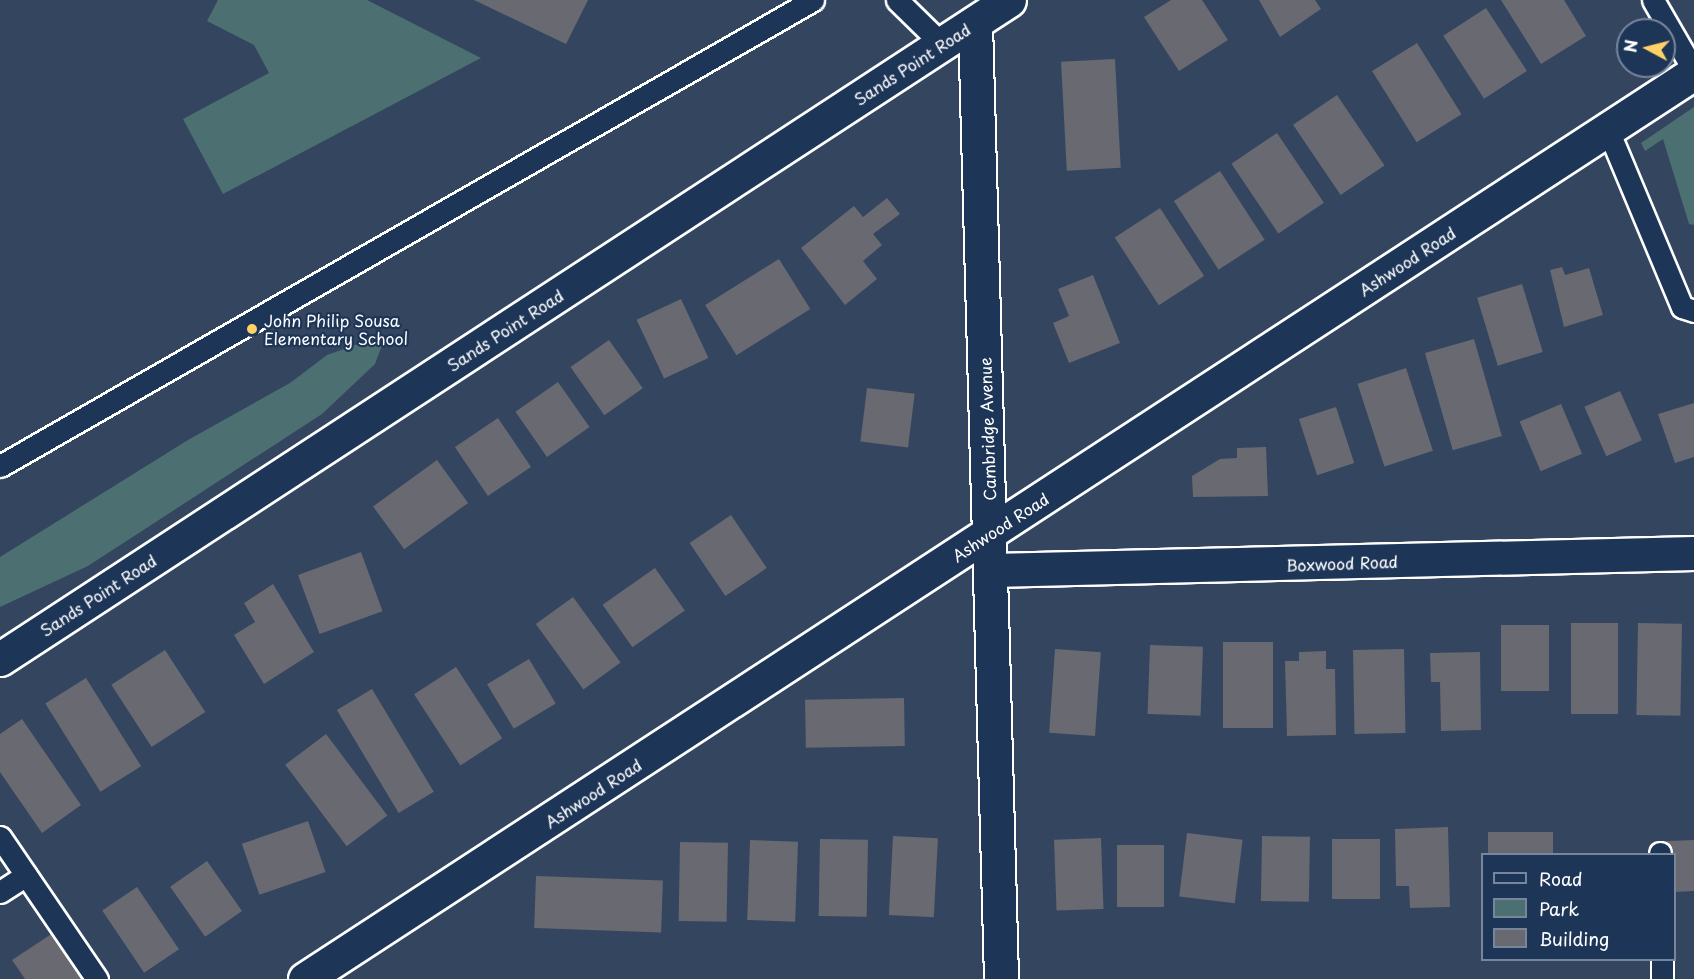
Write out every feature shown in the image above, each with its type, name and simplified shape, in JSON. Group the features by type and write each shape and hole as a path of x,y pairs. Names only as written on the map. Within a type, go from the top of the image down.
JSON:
{"street":[{"name":"Sands Point Road","path":"0,659 1009,0"},
{"name":"Cambridge Avenue","path":"975,22 1001,979"},
{"name":"Ashwood Road","path":"305,979 1694,72"},
{"name":"Boxwood Road","path":"991,570 1694,553"}],"lane":[{"path":"0,466 813,0"},
{"path":"897,0 942,44"},
{"path":"1653,0 1694,72"},
{"path":"1608,130 1682,308 1694,311"},
{"path":"0,837 97,979"},
{"path":"0,892 26,875"},
{"path":"1662,961 1662,979"}],"green space":[{"path":"218,0 367,0 481,58 223,194 183,119 269,73 254,45 207,21"},
{"path":"1694,107 1694,225 1689,224 1663,139 1645,151 1641,143"},
{"path":"372,339 384,340 375,364 322,414 88,566 0,607 0,557 188,440 290,383 327,355"}],"building":[{"path":"474,0 588,0 566,44"},
{"path":"1171,0 1202,0 1228,40 1179,71 1144,17"},
{"path":"1259,0 1315,0 1321,9 1280,37"},
{"path":"1501,0 1564,0 1586,36 1541,64"},
{"path":"1486,8 1527,71 1484,99 1443,36"},
{"path":"1417,43 1462,114 1417,142 1372,71"},
{"path":"1115,59 1121,168 1067,171 1061,62"},
{"path":"1337,95 1385,165 1341,195 1293,125"},
{"path":"1277,133 1324,203 1278,233 1231,164"},
{"path":"1220,171 1265,240 1219,270 1174,201"},
{"path":"887,198 900,214 873,234 882,245 863,261 877,279 845,305 801,248 854,206 863,217"},
{"path":"1160,208 1204,276 1159,305 1115,237"},
{"path":"779,259 810,309 736,355 705,305"},
{"path":"1562,267 1565,275 1589,268 1603,315 1564,327 1550,270"},
{"path":"1093,275 1120,343 1069,363 1053,323 1069,316 1058,289"},
{"path":"1522,284 1543,352 1498,366 1477,298"},
{"path":"681,299 708,358 664,379 637,320"},
{"path":"1474,339 1502,436 1453,450 1425,353"},
{"path":"609,340 643,388 604,415 570,367"},
{"path":"1406,368 1433,451 1384,467 1357,384"},
{"path":"558,382 590,427 547,457 515,412"},
{"path":"867,388 915,394 908,447 860,442"},
{"path":"1620,391 1642,440 1606,456 1584,407"},
{"path":"1694,403 1694,457 1675,463 1658,414"},
{"path":"1561,404 1582,454 1541,471 1520,422"},
{"path":"1336,407 1354,463 1317,475 1299,419"},
{"path":"498,418 531,467 488,496 455,447"},
{"path":"1266,447 1268,496 1193,497 1192,476 1220,459 1237,458 1237,448"},
{"path":"437,460 468,503 404,549 373,506"},
{"path":"731,515 767,568 725,596 690,543"},
{"path":"361,552 383,611 320,634 298,575"},
{"path":"655,568 685,611 632,647 603,605"},
{"path":"273,584 314,652 264,684 234,635 255,622 244,603"},
{"path":"573,597 621,663 583,690 536,624"},
{"path":"1571,623 1618,623 1618,714 1571,714"},
{"path":"1638,623 1682,624 1680,716 1636,715"},
{"path":"1501,625 1549,625 1549,691 1501,691"},
{"path":"1223,642 1273,642 1273,728 1223,728"},
{"path":"1150,645 1203,647 1201,716 1148,714"},
{"path":"1055,649 1101,652 1095,736 1049,733"},
{"path":"1404,649 1405,733 1354,734 1353,650"},
{"path":"165,650 205,712 152,747 111,685"},
{"path":"1326,651 1326,669 1335,669 1336,735 1287,736 1285,661 1299,661 1299,652"},
{"path":"1480,652 1481,730 1441,731 1440,682 1431,682 1430,653"},
{"path":"529,659 556,704 514,729 487,684"},
{"path":"456,667 502,738 460,766 414,694"},
{"path":"86,678 141,766 100,792 45,703"},
{"path":"372,689 434,792 399,813 337,710"},
{"path":"904,698 905,746 806,748 805,700"},
{"path":"22,719 81,805 42,833 0,772 0,734"},
{"path":"326,734 387,815 347,846 285,765"},
{"path":"308,821 326,872 259,895 242,844"},
{"path":"1448,827 1450,907 1410,908 1409,886 1396,886 1395,829"},
{"path":"1488,832 1553,832 1553,853 1488,853"},
{"path":"1187,833 1243,840 1235,903 1179,897"},
{"path":"893,836 938,838 934,917 889,915"},
{"path":"1262,836 1310,837 1309,902 1261,901"},
{"path":"1101,838 1103,909 1057,911 1054,840"},
{"path":"820,839 868,840 867,917 819,916"},
{"path":"1332,839 1380,839 1380,899 1332,899"},
{"path":"750,840 798,842 795,922 747,920"},
{"path":"1694,840 1694,891 1676,892 1676,853 1667,853 1667,841"},
{"path":"680,842 728,843 727,922 679,921"},
{"path":"1117,845 1164,845 1164,907 1117,907"},
{"path":"207,861 242,911 205,937 170,887"},
{"path":"536,876 663,880 661,932 534,928"},
{"path":"137,887 179,949 144,973 102,910"},
{"path":"56,931 88,979 25,979 12,960"}],"place":[{"name":"John Philip Sousa Elementary School","path":"252,329"}]}
